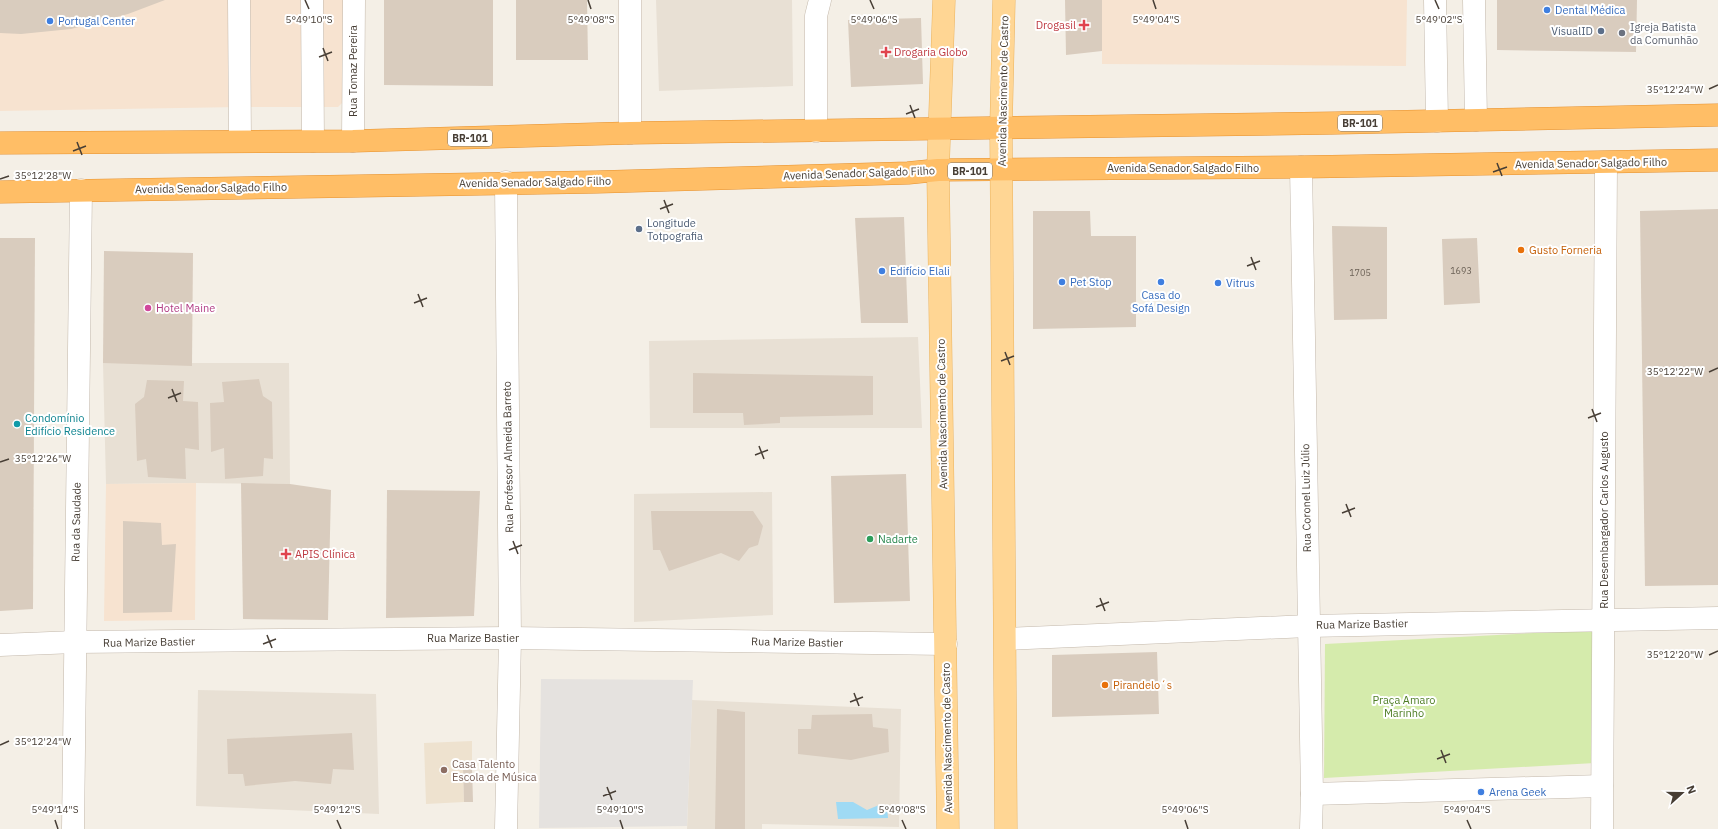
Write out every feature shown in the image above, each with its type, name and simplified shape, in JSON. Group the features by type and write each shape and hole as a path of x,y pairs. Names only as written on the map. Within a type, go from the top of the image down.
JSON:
{"highway":[{"name":"BR-101","path":"0,143 353,141 630,133 1437,121 1718,115"},
{"name":"Avenida Senador Salgado Filho","path":"0,192 613,181 908,173 938,170 1002,171 1606,163 1718,160"}],"main road":[{"name":"Avenida Nascimento de Castro","path":"944,0 938,170 948,829"},
{"name":"Avenida Nascimento de Castro","path":"1004,0 1001,128 1006,639 1006,829"}],"street":[{"path":"239,0 240,141"},
{"path":"312,0 313,141"},
{"name":"Rua Tomaz Pereira","path":"353,141 354,0"},
{"path":"630,0 630,133"},
{"path":"816,131 816,16 820,0"},
{"path":"1435,0 1437,121"},
{"path":"1474,0 1476,120"},
{"name":"Rua Desembargador Carlos Augusto","path":"1602,829 1606,163"},
{"name":"Rua Coronel Luiz Júlio","path":"1301,167 1312,794 1311,829"},
{"name":"Rua Professor Almeida Barreto","path":"506,182 510,638 506,829"},
{"name":"Rua da Saudade","path":"73,829 81,190"},
{"name":"Rua Marize Bastier","path":"1006,639 1308,626 1603,619 1718,618"},
{"name":"Rua Marize Bastier","path":"0,645 75,642 510,638 946,644"},
{"path":"1312,794 1602,786"}],"shaded area":[{"path":"0,0 348,0 348,97 338,107 0,111"},
{"path":"656,0 792,0 793,86 659,91"},
{"path":"1102,0 1407,0 1406,66 1102,64"},
{"path":"918,337 922,428 650,428 649,341"},
{"path":"103,363 289,363 290,484 106,484"},
{"path":"196,483 195,620 104,621 106,484"},
{"path":"772,492 773,615 634,622 634,494"},
{"path":"541,679 693,680 687,826 539,828"},
{"path":"198,690 376,694 379,814 196,806"},
{"path":"692,700 901,709 899,827 762,824 762,829 687,829"},
{"name":"Casa Talento Escola de Música","path":"472,741 472,766 463,767 464,802 426,804 424,743"}],"green space":[{"name":"Praça Amaro Marinho","path":"1593,630 1595,763 1324,778 1325,644"}],"water":[{"path":"836,802 853,802 867,810 879,805 887,805 888,818 838,819"}],"building":[{"name":"Portugal Center","path":"0,0 165,0 128,14 71,29 21,34 0,33"},
{"path":"384,0 493,0 493,86 384,85"},
{"path":"516,0 587,0 588,60 516,60"},
{"name":"Drogasil","path":"1065,0 1102,0 1102,51 1066,55"},
{"path":"1497,0 1637,0 1636,52 1497,50"},
{"name":"Drogaria Globo","path":"921,18 923,84 851,87 848,20"},
{"path":"1718,209 1718,585 1645,586 1640,211"},
{"name":"Pet Stop","path":"1033,211 1090,211 1091,236 1136,236 1136,327 1033,329"},
{"name":"Edifício Elali","path":"904,217 908,323 861,323 855,218"},
{"path":"1332,226 1387,227 1387,319 1334,320"},
{"name":"Condomínio Edifício Residence","path":"0,238 35,238 33,609 0,611"},
{"path":"1477,238 1480,303 1444,305 1442,239"},
{"name":"Hotel Maine","path":"104,251 193,253 192,366 103,363"},
{"path":"693,373 873,376 873,415 780,417 780,423 744,425 743,413 693,413"},
{"path":"259,379 263,396 272,402 273,459 264,458 263,476 225,479 224,448 211,452 210,403 224,402 222,382"},
{"path":"147,380 184,381 183,401 198,402 199,450 185,448 186,479 148,477 146,459 137,461 135,404 144,397"},
{"name":"Nadarte","path":"906,474 910,601 834,603 831,476"},
{"name":"APIS Clínica","path":"241,483 290,484 331,490 328,620 243,619"},
{"path":"387,490 480,491 474,616 386,618"},
{"path":"651,511 753,511 763,526 758,545 749,548 739,561 721,553 669,571 660,550 653,550"},
{"path":"123,521 161,523 162,545 176,544 172,612 123,613"},
{"name":"Pirandelo´s","path":"1157,652 1159,714 1052,717 1052,655"},
{"path":"717,709 745,712 745,829 715,829"},
{"path":"872,714 873,727 888,729 889,752 851,760 798,754 798,729 811,729 812,715"},
{"path":"352,733 354,770 333,769 331,784 295,781 245,786 243,774 228,774 227,739"},
{"path":"472,766 473,802 464,802 463,767"}],"place":[{"name":"Dental Médica","path":"1547,10"},
{"name":"Portugal Center","path":"50,21"},
{"name":"Drogasil","path":"1084,25"},
{"name":"VisualID","path":"1601,31"},
{"name":"Igreja Batista da Comunhão","path":"1622,33"},
{"name":"Drogaria Globo","path":"886,52"},
{"name":"Longitude Totpografia","path":"639,229"},
{"name":"Gusto Forneria","path":"1521,250"},
{"name":"Edifício Elali","path":"882,271"},
{"name":"Pet Stop","path":"1062,282"},
{"name":"Casa do Sofá Design","path":"1161,282"},
{"name":"Vitrus","path":"1218,283"},
{"name":"Hotel Maine","path":"148,308"},
{"name":"Condomínio Edifício Residence","path":"17,424"},
{"name":"Nadarte","path":"870,539"},
{"name":"APIS Clínica","path":"286,554"},
{"name":"Pirandelo´s","path":"1105,685"},
{"name":"Casa Talento Escola de Música","path":"444,770"},
{"name":"Arena Geek","path":"1481,792"}]}
